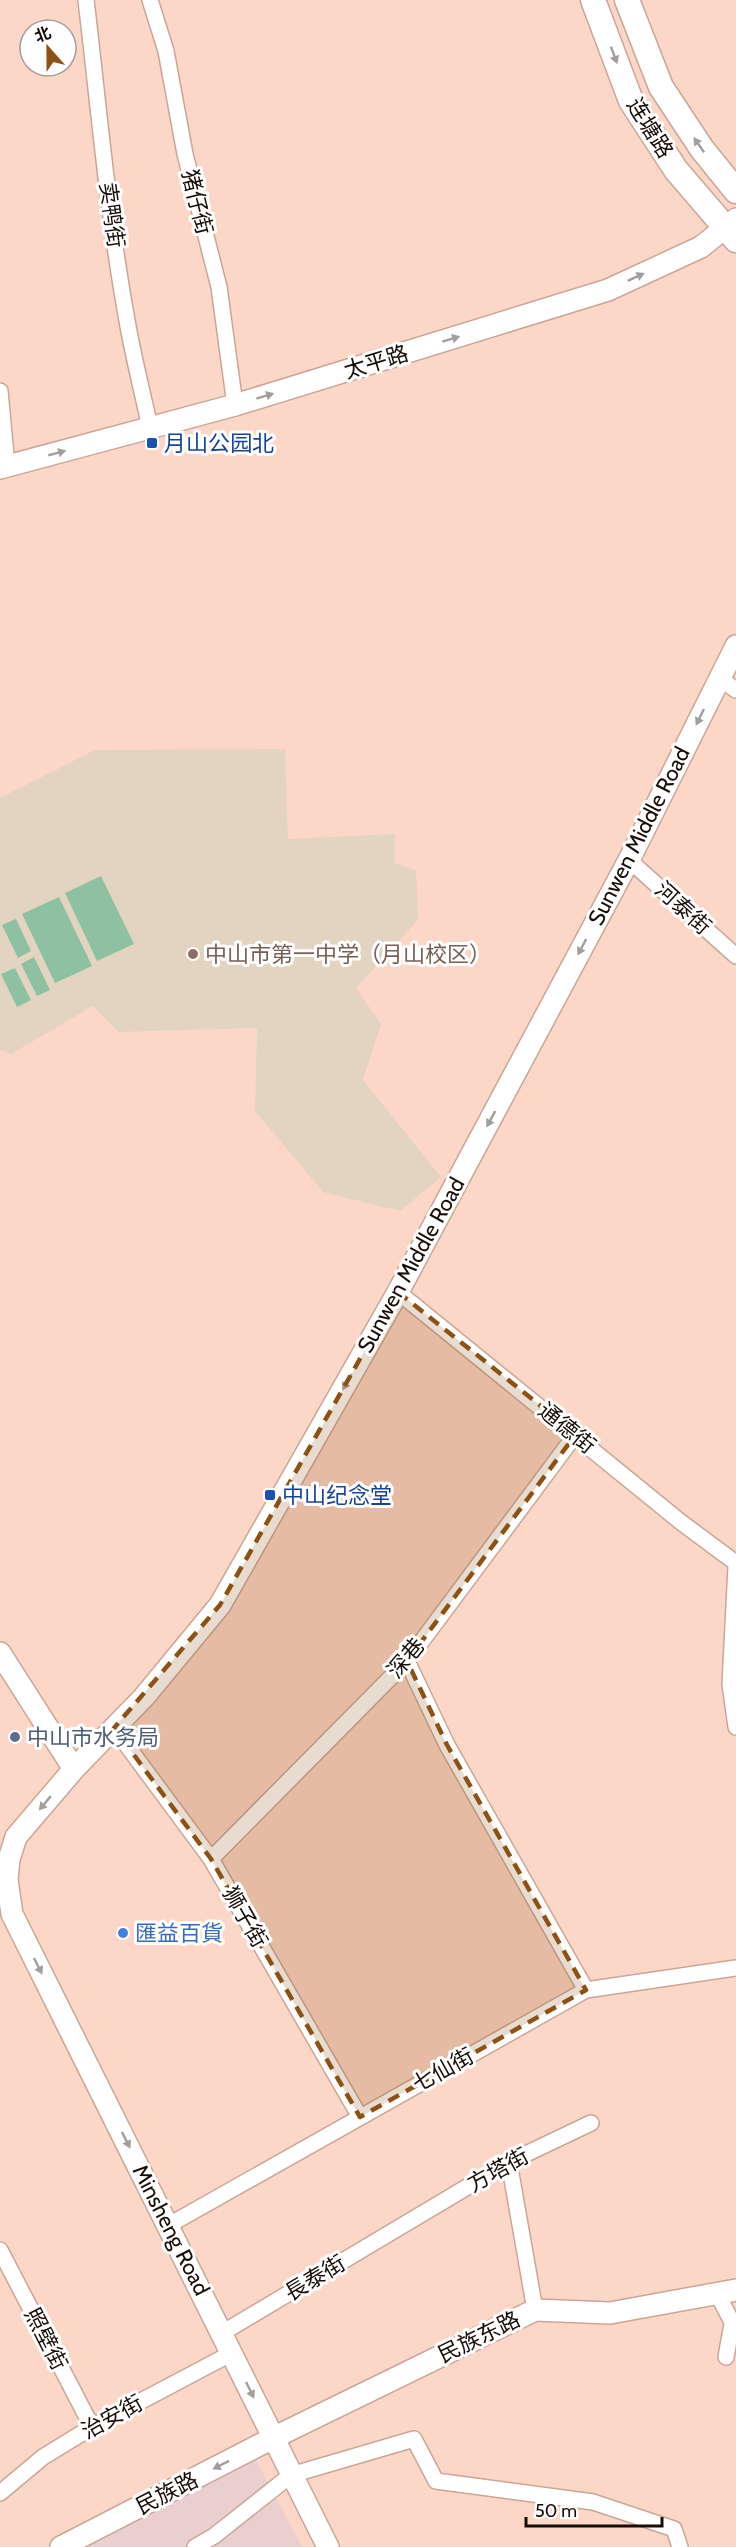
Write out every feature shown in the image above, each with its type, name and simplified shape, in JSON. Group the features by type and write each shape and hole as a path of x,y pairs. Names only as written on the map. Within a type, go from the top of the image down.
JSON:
{"main road":[{"name":"连塘路","path":"594,0 631,102 676,170 733,229"},
{"name":"连塘路","path":"627,0 661,87 702,149 736,191"}],"street":[{"name":"卖鸭街","path":"86,0 96,73 102,147 128,325 150,428"},
{"name":"猪仔街","path":"150,0 166,51 185,154 219,287 235,405"},
{"name":"太平路","path":"3,467 235,405 608,290 701,247 733,229"},
{"path":"0,391 3,467"},
{"name":"Sunwen Middle Road","path":"16,1837 74,1769 144,1697 220,1605 398,1293 629,860 728,684 736,646"},
{"name":"河泰街","path":"629,860 736,956"},
{"name":"通德街","path":"398,1293 736,1563"},
{"name":"深巷","path":"211,1859 407,1661 576,1434"},
{"path":"736,1567 730,1684 736,1727"},
{"path":"0,1653 74,1769"},
{"path":"407,1661 447,1745 586,1990"},
{"name":"狮子街","path":"114,1728 211,1859 360,2117"},
{"name":"Minsheng Road","path":"16,1837 9,1858 6,1908 169,2225 328,2547"},
{"name":"七仙街","path":"169,2225 586,1990 736,1968"},
{"name":"方塔街","path":"408,2222 509,2162 591,2123"},
{"path":"509,2162 535,2310"},
{"name":"長泰街","path":"222,2333 408,2222"},
{"name":"照壁街","path":"0,2250 92,2427"},
{"path":"726,2357 734,2327 727,2293"},
{"name":"民族东路","path":"273,2438 535,2310 610,2313 727,2293"},
{"name":"治安街","path":"0,2493 43,2457 92,2427 232,2353"},
{"name":"民族路","path":"61,2547 273,2438"},
{"path":"195,2547 214,2536 291,2475 414,2439 436,2481 593,2502 674,2529 680,2547"}],"highlighted area":[{"path":"398,1292 576,1434 407,1661 447,1745 586,1990 360,2117 211,1859 114,1728 220,1605"}],"shaded area":[{"name":"中山市第一中学（月山校区）","path":"285,749 288,839 395,834 394,863 416,870 418,920 356,988 381,1024 363,1080 441,1177 400,1211 323,1192 255,1111 257,1028 119,1032 93,1006 11,1054 0,1050 0,798 95,750"},
{"path":"255,2458 302,2547 77,2547"}],"green space":[{"path":"101,876 134,944 97,961 65,893"},
{"path":"59,897 92,966 55,983 22,914"},
{"path":"16,919 31,951 18,958 2,925"},
{"path":"34,957 50,990 37,996 21,964"},
{"path":"15,968 31,1000 17,1007 1,974"}],"place":[{"name":"月山公园北","path":"152,443"},
{"name":"中山市第一中学（月山校区）","path":"193,954"},
{"name":"中山纪念堂","path":"270,1495"},
{"name":"中山市水务局","path":"15,1737"},
{"name":"匯益百貨","path":"123,1933"}]}
